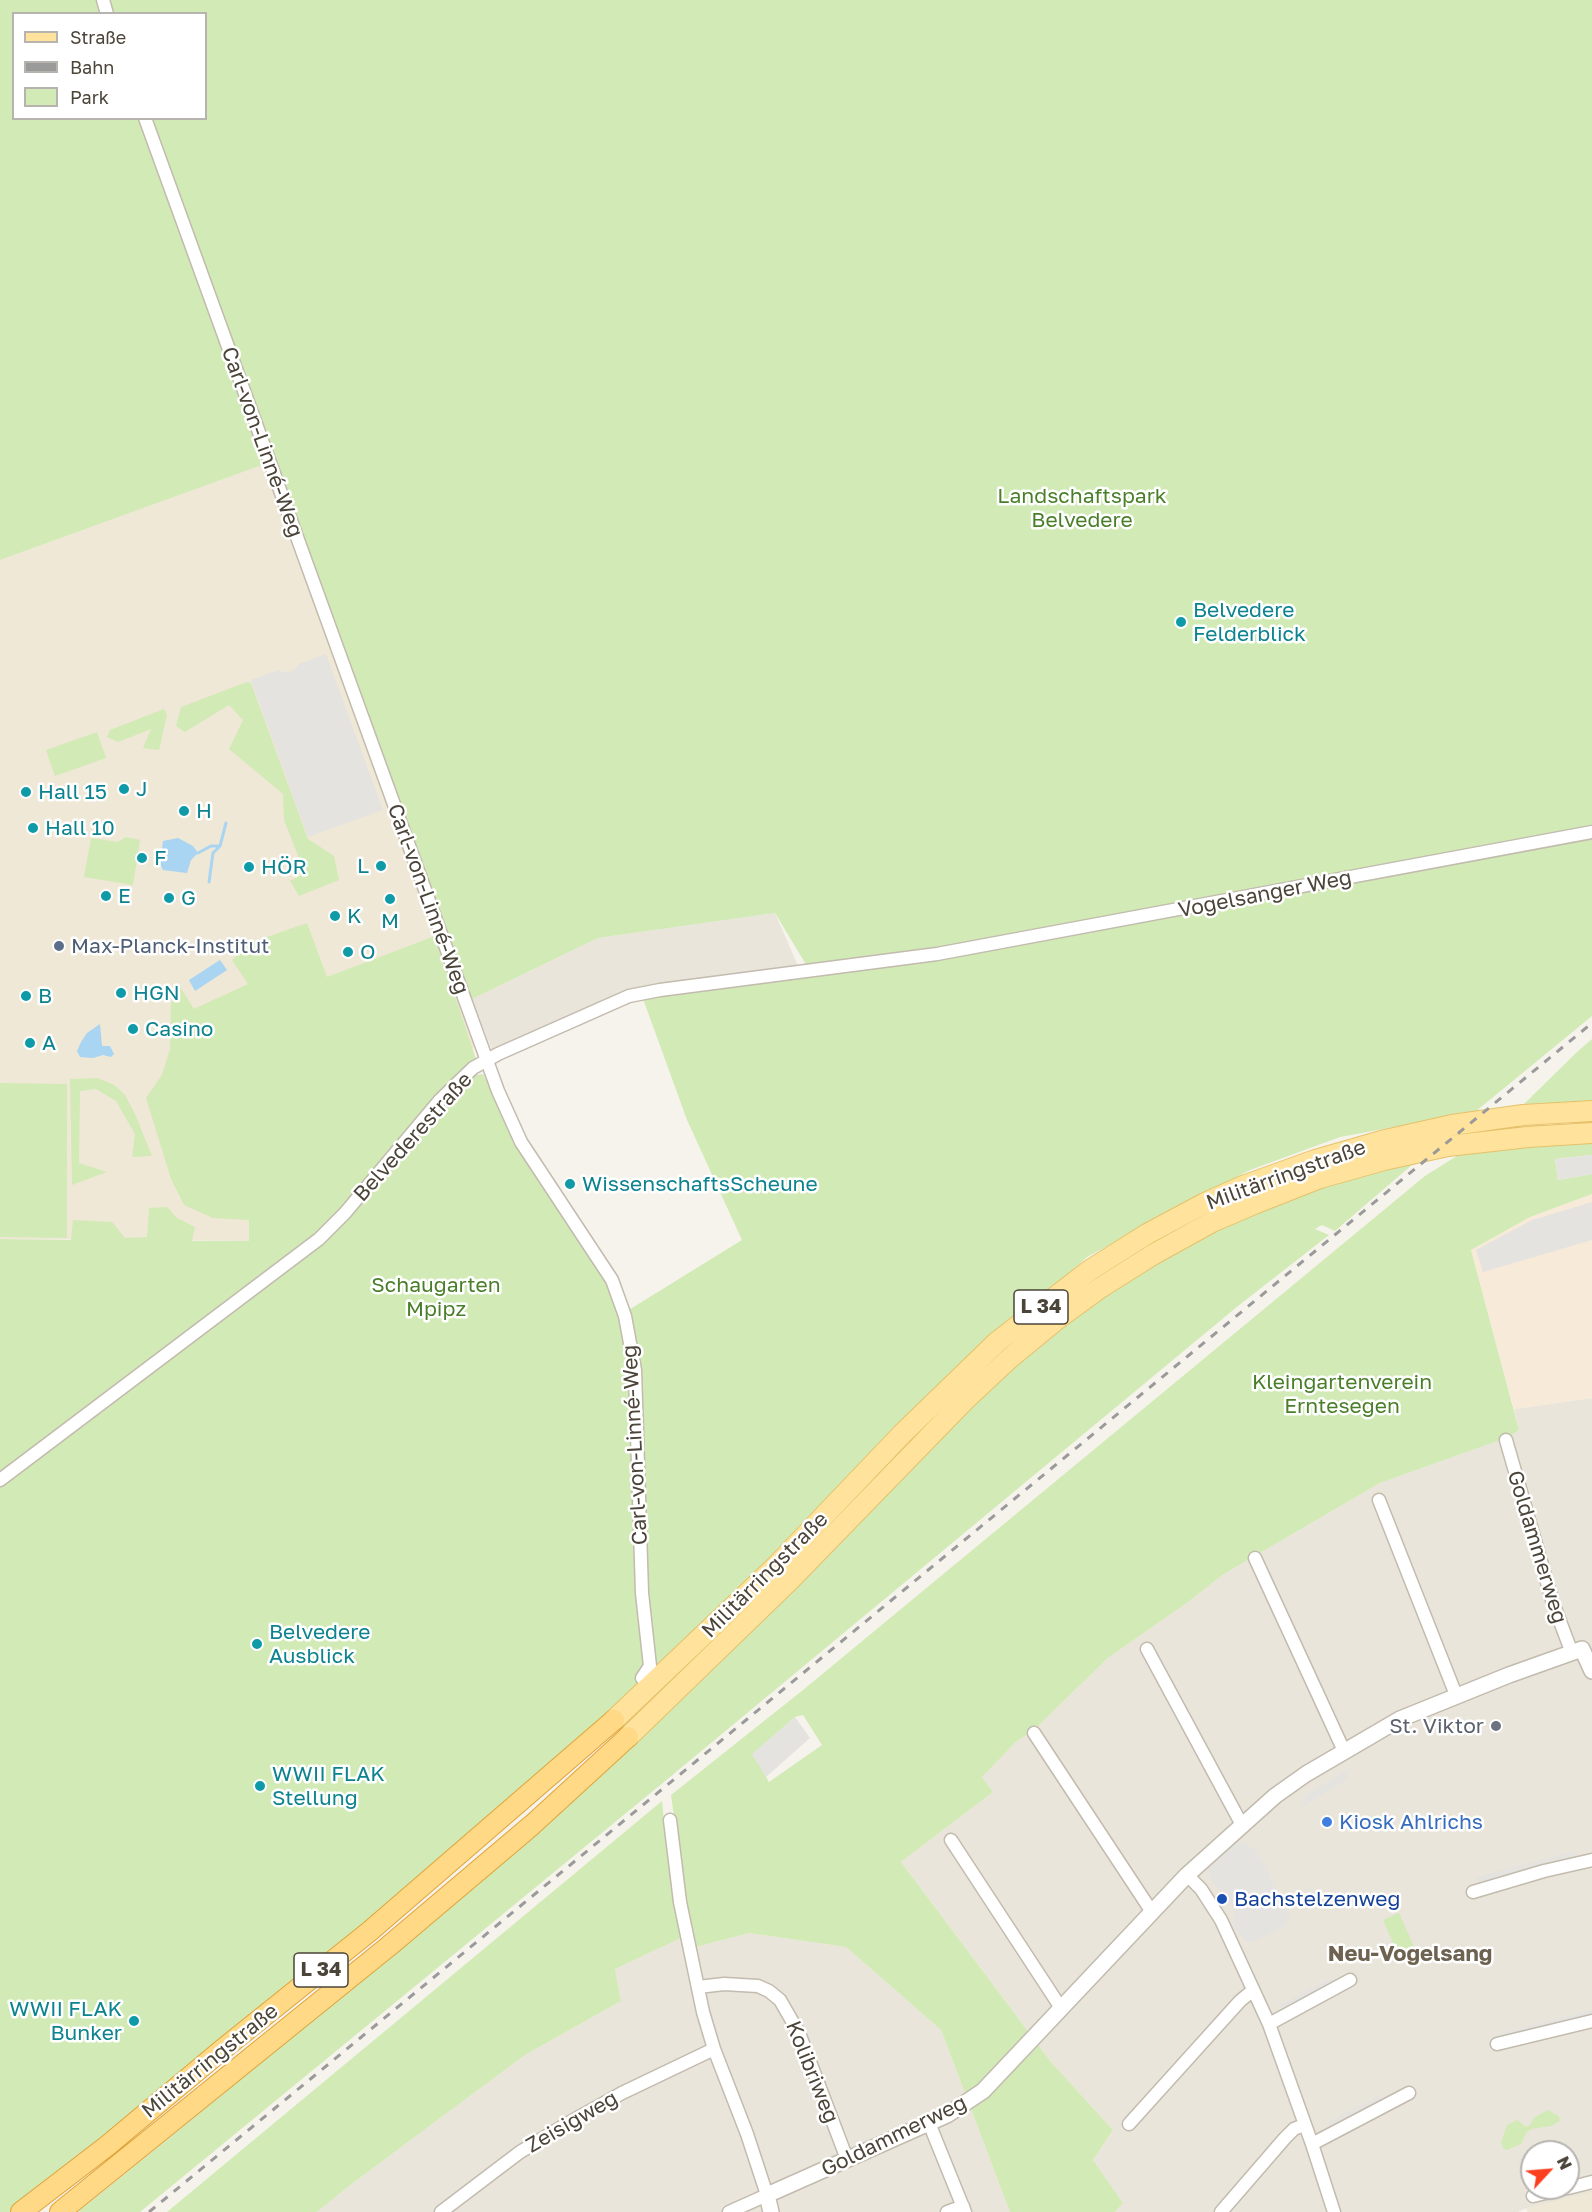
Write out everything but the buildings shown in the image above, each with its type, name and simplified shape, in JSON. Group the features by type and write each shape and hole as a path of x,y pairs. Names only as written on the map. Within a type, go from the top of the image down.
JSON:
{"highway":[{"name":"Militärringstraße","path":"21,2212 107,2146 370,1931 614,1720"},
{"name":"Militärringstraße","path":"60,2212 398,1938 532,1825 628,1737"}],"main road":[{"name":"Militärringstraße","path":"614,1720 776,1566 902,1434 997,1342 1090,1270 1147,1234 1243,1186 1315,1160 1381,1141 1452,1125 1522,1115 1592,1111"},
{"name":"Militärringstraße","path":"628,1737 791,1579 964,1401 1010,1358 1091,1294 1154,1254 1212,1222 1254,1203 1320,1178 1384,1160 1448,1146 1592,1133"}],"street":[{"name":"Carl-von-Linné-Weg","path":"146,120 486,1059 521,1142 612,1281 625,1316 634,1370 642,1593 650,1666 642,1678"},
{"name":"Vogelsanger Weg","path":"937,954 1087,928 1592,832"},
{"name":"Belvederestraße","path":"0,1480 319,1239 345,1213 439,1101 454,1085 486,1059 629,996 671,988 937,954"},
{"name":"Goldammerweg","path":"767,2195 947,2115 982,2091 1187,1875 1275,1796 1344,1751 1400,1719 1456,1695 1582,1648 1552,1603 1506,1440"},
{"path":"1379,1500 1456,1695"},
{"path":"1255,1558 1344,1751"},
{"path":"1582,1648 1592,1671"},
{"path":"1147,1649 1242,1825"},
{"path":"1034,1733 1152,1912"},
{"path":"670,1820 680,1902 698,1987 714,2049 747,2134 771,2212"},
{"path":"951,1840 1061,2008"},
{"path":"1473,1892 1544,1871 1592,1860"},
{"path":"1187,1875 1201,1889 1221,1920 1269,2024 1334,2212"},
{"path":"1269,2024 1350,1980"},
{"name":"Kolibriweg","path":"698,1987 724,1984 758,1986 769,1990 780,2000 799,2033 847,2159"},
{"path":"1130,2124 1240,2001 1252,1991"},
{"path":"1497,2044 1592,2021"},
{"name":"Zeisigweg","path":"441,2212 520,2152 554,2131 622,2093 714,2049"},
{"path":"1312,2144 1409,2093"},
{"path":"929,2123 964,2209 947,2212"},
{"path":"1221,2212 1285,2138 1304,2125"},
{"path":"729,2212 767,2195"}],"shaded area":[{"path":"264,464 402,846 477,1044 423,1101 250,1241 0,1239 0,560"},
{"path":"326,654 383,810 308,837 251,680 278,670 286,673 294,670 299,664"},
{"path":"775,913 798,966 635,988 492,1050 472,999 598,938"},
{"path":"1592,1155 1592,1174 1558,1180 1555,1159"},
{"path":"1592,1194 1592,1398 1514,1409 1471,1250 1530,1217"},
{"path":"1592,1202 1592,1240 1483,1272 1476,1250 1532,1220"},
{"path":"1592,1398 1592,2212 1528,2212 1526,2208 1518,2212 1115,2212 1123,2203 1093,2160 1113,2130 1051,2062 901,1862 993,1792 982,1777 1016,1742 1035,1729 1108,1658 1224,1574 1380,1483 1509,1437 1519,1430 1514,1409"},
{"path":"795,1717 810,1738 766,1777 752,1754"},
{"path":"1350,1768 1346,1780 1302,1807 1305,1796"},
{"path":"1239,1842 1254,1849 1265,1865 1289,1913 1289,1918 1283,1928 1250,1943 1238,1932 1232,1922 1235,1912 1224,1892 1214,1884 1207,1871 1230,1847"},
{"path":"1573,1852 1581,1858 1482,1884 1476,1877"},
{"path":"749,1933 846,1947 941,2030 1010,2212 317,2212 525,2055 621,2001 615,1969 681,1938 696,1947"},
{"path":"1332,1978 1336,1984 1283,2012 1280,2005"},
{"path":"1592,2010 1592,2018 1504,2041 1496,2035"},
{"path":"1381,2095 1384,2102 1331,2129 1328,2122"},
{"path":"1592,2192 1592,2212 1528,2212 1526,2208 1559,2200 1580,2200 1580,2195"}],"green space":[{"name":"Landschaftspark Belvedere","path":"0,0 1592,0 1592,1016 1475,1112 1340,1137 1250,1170 1087,1257 938,1389 814,1517 664,1663 446,1863 14,2212 0,2212 0,1239 71,1240 73,1220 112,1222 125,1238 147,1237 149,1208 167,1207 177,1218 195,1227 192,1241 249,1241 249,1220 213,1218 184,1205 171,1179 146,1098 162,1075 170,1049 171,1003 180,987 194,1009 248,984 232,960 243,951 241,946 307,923 327,977 435,936 476,1059 446,1088 471,1076 483,1074 521,1151 627,1311 742,1240 687,1120 642,996 813,976 775,913 598,938 472,999 273,461 0,560"},
{"path":"247,682 251,683 308,839 334,856 339,880 299,896 290,881 305,873 284,820 283,794 229,749 243,720 229,705 185,732 176,726 181,707"},
{"path":"164,709 167,715 159,750 143,748 151,729 118,742 107,737 110,730"},
{"path":"97,732 106,758 55,776 46,750"},
{"path":"126,837 140,840 133,885 84,877 91,838 118,842"},
{"path":"1592,1039 1592,1102 1521,1107 1577,1052"},
{"path":"98,1078 114,1085 125,1095 152,1156 132,1157 135,1134 116,1101 96,1089 80,1091 79,1163 107,1172 72,1185 70,1079"},
{"path":"0,1083 67,1084 67,1238 0,1237"},
{"name":"Kleingartenverein Erntesegen","path":"1592,1138 1592,1155 1555,1159 1558,1180 1592,1174 1592,1194 1530,1217 1471,1250 1519,1430 1509,1437 1380,1483 1224,1574 1108,1658 1035,1729 1016,1742 982,1777 993,1792 901,1862 1051,2062 1113,2130 1093,2160 1123,2203 1115,2212 1010,2212 941,2030 846,1947 749,1933 696,1947 686,1902 671,1795 803,1690 1425,1176 1474,1145","holes":["803,1715 822,1745 769,1782 753,1754 795,1717"]},
{"path":"1420,1158 1335,1231 1322,1225 1315,1229 1329,1235 1238,1306 140,2212 78,2212 223,2094 231,2083 588,1784 713,1668 857,1525 967,1409 1025,1356 1083,1308 1193,1240 1311,1188"},
{"path":"662,1801 668,1862 681,1938 615,1969 621,2001 525,2055 317,2212 167,2212"},
{"path":"1399,1913 1417,1953 1401,1961 1383,1920"},
{"path":"1548,2110 1559,2116 1560,2121 1551,2126 1531,2129 1523,2140 1520,2140 1520,2144 1507,2150 1503,2148 1501,2142 1507,2125 1517,2120 1526,2127 1535,2117"}],"water":[{"path":"178,838 193,846 198,853 191,860 187,873 163,870 160,864 163,841"},
{"path":"220,960 227,970 195,991 189,980"},
{"path":"100,1024 102,1046 110,1046 114,1054 111,1057 103,1055 93,1058 80,1057 77,1051 81,1042 87,1033"}],"waterway":[{"path":"198,853 211,846 220,846 226,823"},
{"path":"209,882 213,853 220,846"}],"railway":[{"path":"149,2212 1592,1023"}],"place":[{"name":"Belvedere Felderblick","path":"1181,622"},
{"name":"J","path":"124,789"},
{"name":"Hall 15","path":"26,792"},
{"name":"H","path":"184,811"},
{"name":"Hall 10","path":"33,828"},
{"name":"F","path":"142,858"},
{"name":"L","path":"381,866"},
{"name":"HÖR","path":"249,867"},
{"name":"E","path":"106,896"},
{"name":"G","path":"169,898"},
{"name":"M","path":"390,899"},
{"name":"K","path":"335,916"},
{"name":"Max-Planck-Institut","path":"59,946"},
{"name":"O","path":"348,952"},
{"name":"HGN","path":"121,993"},
{"name":"B","path":"26,996"},
{"name":"Casino","path":"133,1029"},
{"name":"A","path":"30,1043"},
{"name":"WissenschaftsScheune","path":"570,1184"},
{"name":"Belvedere Ausblick","path":"257,1644"},
{"name":"St. Viktor","path":"1496,1726"},
{"name":"WWII FLAK Stellung","path":"260,1786"},
{"name":"Kiosk Ahlrichs","path":"1327,1822"},
{"name":"Bachstelzenweg","path":"1222,1899"},
{"name":"WWII FLAK Bunker","path":"134,2021"}],"district":[{"name":"Neu-Vogelsang","path":"1410,1954"}],"park label":[{"name":"Schaugarten Mpipz","path":"436,1297"}]}
